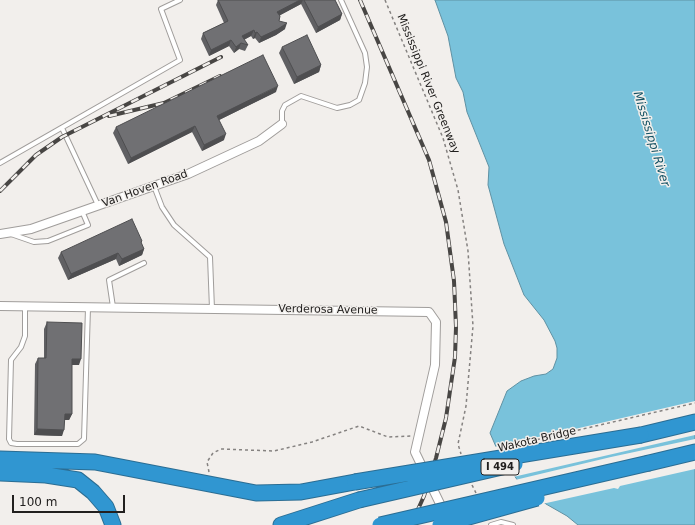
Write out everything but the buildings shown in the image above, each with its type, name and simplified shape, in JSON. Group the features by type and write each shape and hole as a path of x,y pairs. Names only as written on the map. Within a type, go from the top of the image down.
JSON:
{"highway":[{"name":"Wakota Bridge","path":"281,525 359,500 695,422"},
{"path":"0,459 95,462 256,493 301,492 641,435"},
{"path":"380,525 695,452"},
{"path":"440,525 512,506 649,463"},
{"path":"0,473 46,475 78,480 93,492 106,507 113,525"}],"street":[{"name":"Van Hoven Road","path":"0,234 31,229 188,174 259,142 282,124"},
{"name":"Verderosa Avenue","path":"0,306 429,312 436,322 435,365 418,435 416,458 451,525"}],"lane":[{"path":"0,163 180,60 161,9 180,0"},
{"path":"282,124 282,111 285,105 301,96 337,108 350,105 359,100 365,83 367,67 365,53 341,0"},
{"path":"62,128 98,206"},
{"path":"154,186 162,207 174,225 210,257 212,309"},
{"path":"9,233 34,242 48,241 88,225 82,211"},
{"path":"113,308 110,280 144,263"},
{"path":"26,307 26,336 21,347 11,360 9,439 11,443 17,444 78,444 84,439 88,308"},
{"path":"491,525 501,522 513,525"}],"path":[{"name":"Mississippi River Greenway","path":"385,0 443,138 460,198 468,251 473,326 466,406 458,444 462,459"},
{"name":"Wakota Bridge","path":"528,442 695,403"},
{"path":"211,475 208,471 207,462 212,453 222,449 274,451 312,442 359,426 388,437 418,435"},
{"path":"458,457 466,456"},
{"path":"470,480 476,493"}],"water":[{"name":"Mississippi River","path":"435,0 695,0 695,525 578,525 521,485 500,456 490,433 507,391 521,381 534,376 546,374 553,369 557,358 557,348 544,320 524,295 504,244 488,185 489,167 467,112 463,92 456,78 448,36"}],"pier":[{"path":"695,401 695,435 513,477 498,457 494,447 551,434 552,431 559,430 562,432"},
{"path":"695,439 695,469 620,486 618,489 614,488 542,504 515,480 611,457"}],"railway":[{"path":"360,0 429,160 446,222 454,281 456,327 455,357 446,418 436,458 424,496 411,525"},
{"path":"0,191 36,155 62,137 221,57"},
{"path":"109,116 164,103 220,76"}]}
